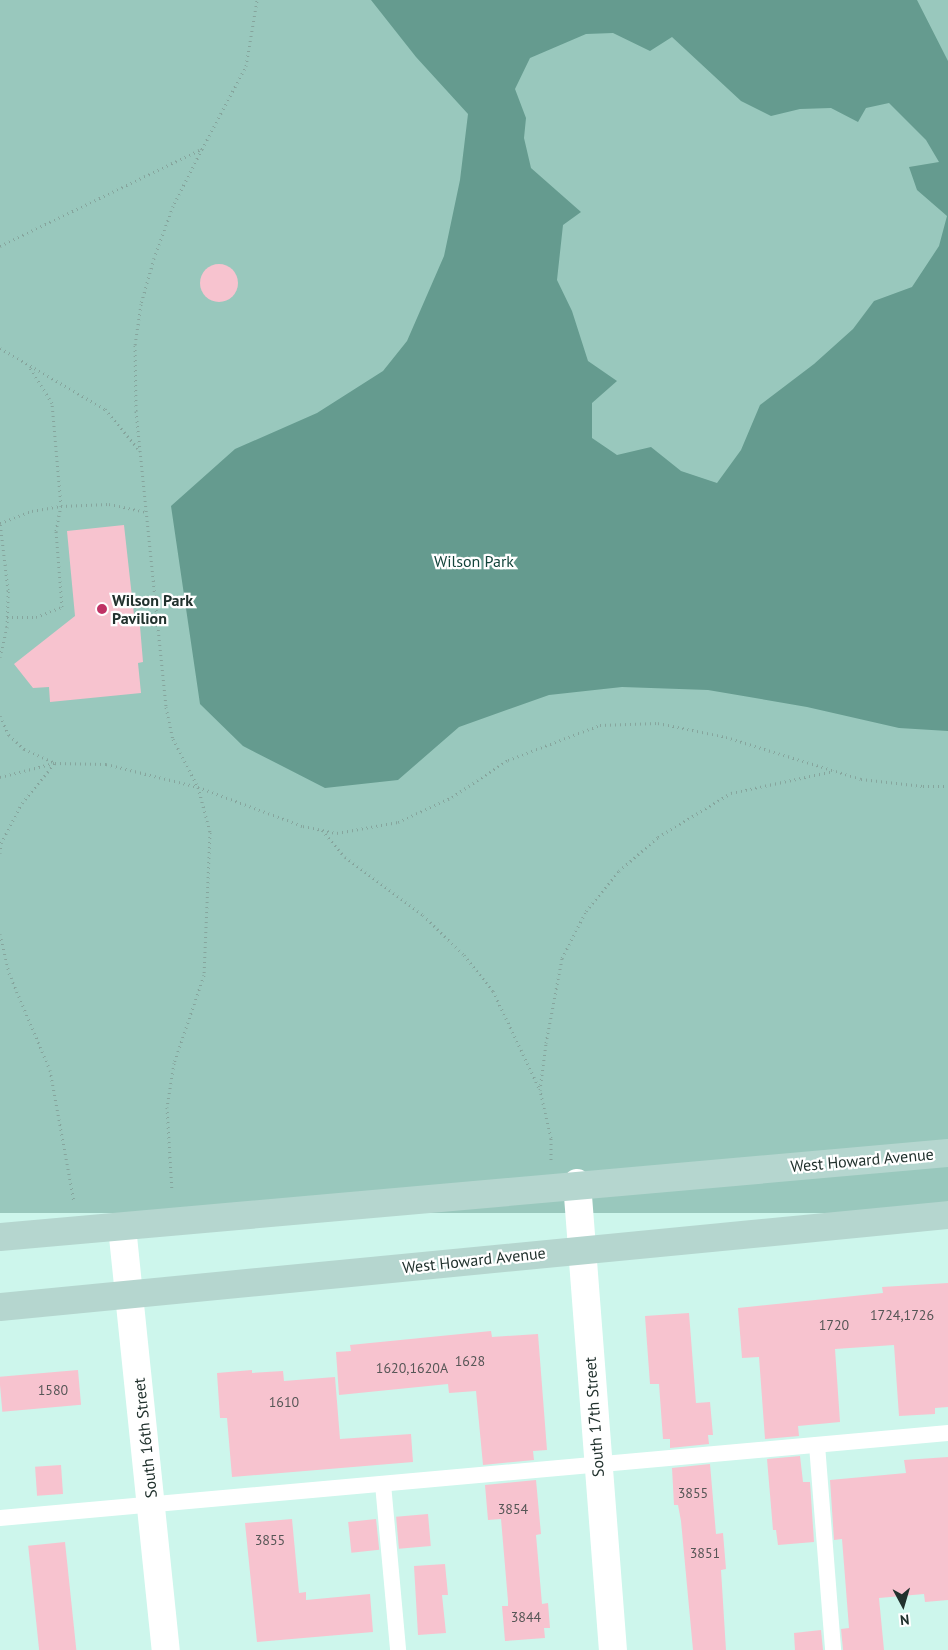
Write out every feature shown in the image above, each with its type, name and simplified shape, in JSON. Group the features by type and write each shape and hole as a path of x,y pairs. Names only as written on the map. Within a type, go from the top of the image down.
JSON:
{"main road":[{"name":"West Howard Avenue","path":"0,1237 564,1185 948,1153"},
{"name":"West Howard Avenue","path":"0,1307 130,1296 582,1249 948,1215"}],"street":[{"name":"South 17th Street","path":"564,1185 582,1249 597,1465 613,1650"},
{"name":"South 16th Street","path":"122,1227 166,1650"}],"lane":[{"path":"0,1518 948,1433"},
{"path":"817,1445 833,1650"},
{"path":"383,1484 398,1650"}],"path":[{"path":"172,1191 167,1106 174,1063 204,975 210,832 198,787 173,739 166,707 141,452 135,345 141,304 173,206 246,66 257,0"},
{"path":"0,246 202,149"},
{"path":"0,348 105,409 141,452"},
{"path":"8,617 36,617 62,607 56,531 61,506 52,403 29,366"},
{"path":"0,657 8,617 0,522 32,511 61,506 109,504 147,512"},
{"path":"0,716 9,735 24,749 55,763"},
{"path":"0,776 55,763 106,764 198,787 303,826 337,833 398,822 452,797 508,760 600,726 658,723 726,738 860,779 923,786 948,786"},
{"path":"0,854 1,843 22,804 55,763"},
{"path":"540,1090 562,958 586,911 619,871 658,837 731,793 834,770"},
{"path":"322,830 345,857 423,914 464,955 493,991 540,1090 564,1185"},
{"path":"0,934 9,973 50,1070 74,1202"}],"green space":[{"name":"Wilson Park","path":"0,0 948,0 948,1213 0,1213"}],"shaded area":[{"path":"371,0 917,0 948,61 948,731 899,728 807,707 708,690 622,687 549,695 459,727 398,780 325,788 243,746 200,704 171,506 235,449 317,413 383,371 407,341 444,256 460,180 468,114 416,57","holes":["613,33 650,51 672,37 741,101 771,116 800,109 831,108 858,122 866,108 889,103 926,140 939,162 909,167 917,190 947,216 939,246 912,287 874,301 853,329 814,364 760,405 741,450 717,483 681,471 651,447 617,455 592,438 592,403 617,381 588,361 572,311 557,280 563,225 581,212 531,168 524,138 526,118 515,89 530,58 586,34"]}],"building":[{"path":"219,264 233,269 238,283 233,297 219,302 205,297 200,283 205,269"},
{"name":"Wilson Park Pavilion","path":"124,525 134,615 139,614 143,662 138,663 141,693 50,702 49,687 33,688 14,664 75,616 67,531"},
{"path":"948,1283 948,1407 935,1408 935,1414 899,1416 894,1345 835,1349 840,1422 798,1426 799,1436 765,1439 759,1357 742,1358 738,1308 883,1293 882,1287"},
{"path":"689,1313 696,1403 710,1402 713,1435 708,1435 709,1444 670,1448 670,1439 663,1439 659,1384 650,1384 645,1316"},
{"path":"491,1331 492,1337 538,1334 547,1450 533,1451 534,1460 483,1465 476,1391 449,1393 448,1384 339,1395 336,1352 351,1351 350,1345"},
{"path":"78,1370 81,1405 2,1412 0,1377"},
{"path":"252,1370 252,1373 283,1371 284,1381 335,1377 340,1439 411,1434 413,1462 232,1477 227,1418 220,1418 217,1373"},
{"path":"800,1456 803,1482 810,1482 814,1542 778,1545 776,1530 773,1530 767,1459"},
{"path":"948,1457 948,1600 925,1602 924,1594 879,1598 884,1650 843,1650 841,1629 849,1628 842,1539 834,1540 830,1480 906,1473 904,1460"},
{"path":"710,1464 716,1534 723,1533 726,1569 721,1570 726,1650 693,1650 681,1521 678,1505 674,1505 672,1468"},
{"path":"61,1465 63,1494 37,1496 35,1467"},
{"path":"536,1480 541,1534 536,1535 542,1604 548,1603 550,1628 544,1628 545,1638 505,1641 502,1606 508,1606 508,1601 501,1519 488,1520 485,1485"},
{"path":"428,1514 431,1546 399,1549 396,1517"},
{"path":"292,1519 299,1593 306,1592 306,1600 370,1594 373,1632 257,1642 245,1523"},
{"path":"376,1519 379,1550 351,1553 348,1522"},
{"path":"65,1542 76,1650 39,1650 28,1546"},
{"path":"445,1564 448,1595 442,1595 446,1633 418,1635 414,1566"},
{"path":"821,1630 823,1650 795,1650 794,1633"}],"place":[{"name":"Wilson Park Pavilion","path":"102,609"}]}
